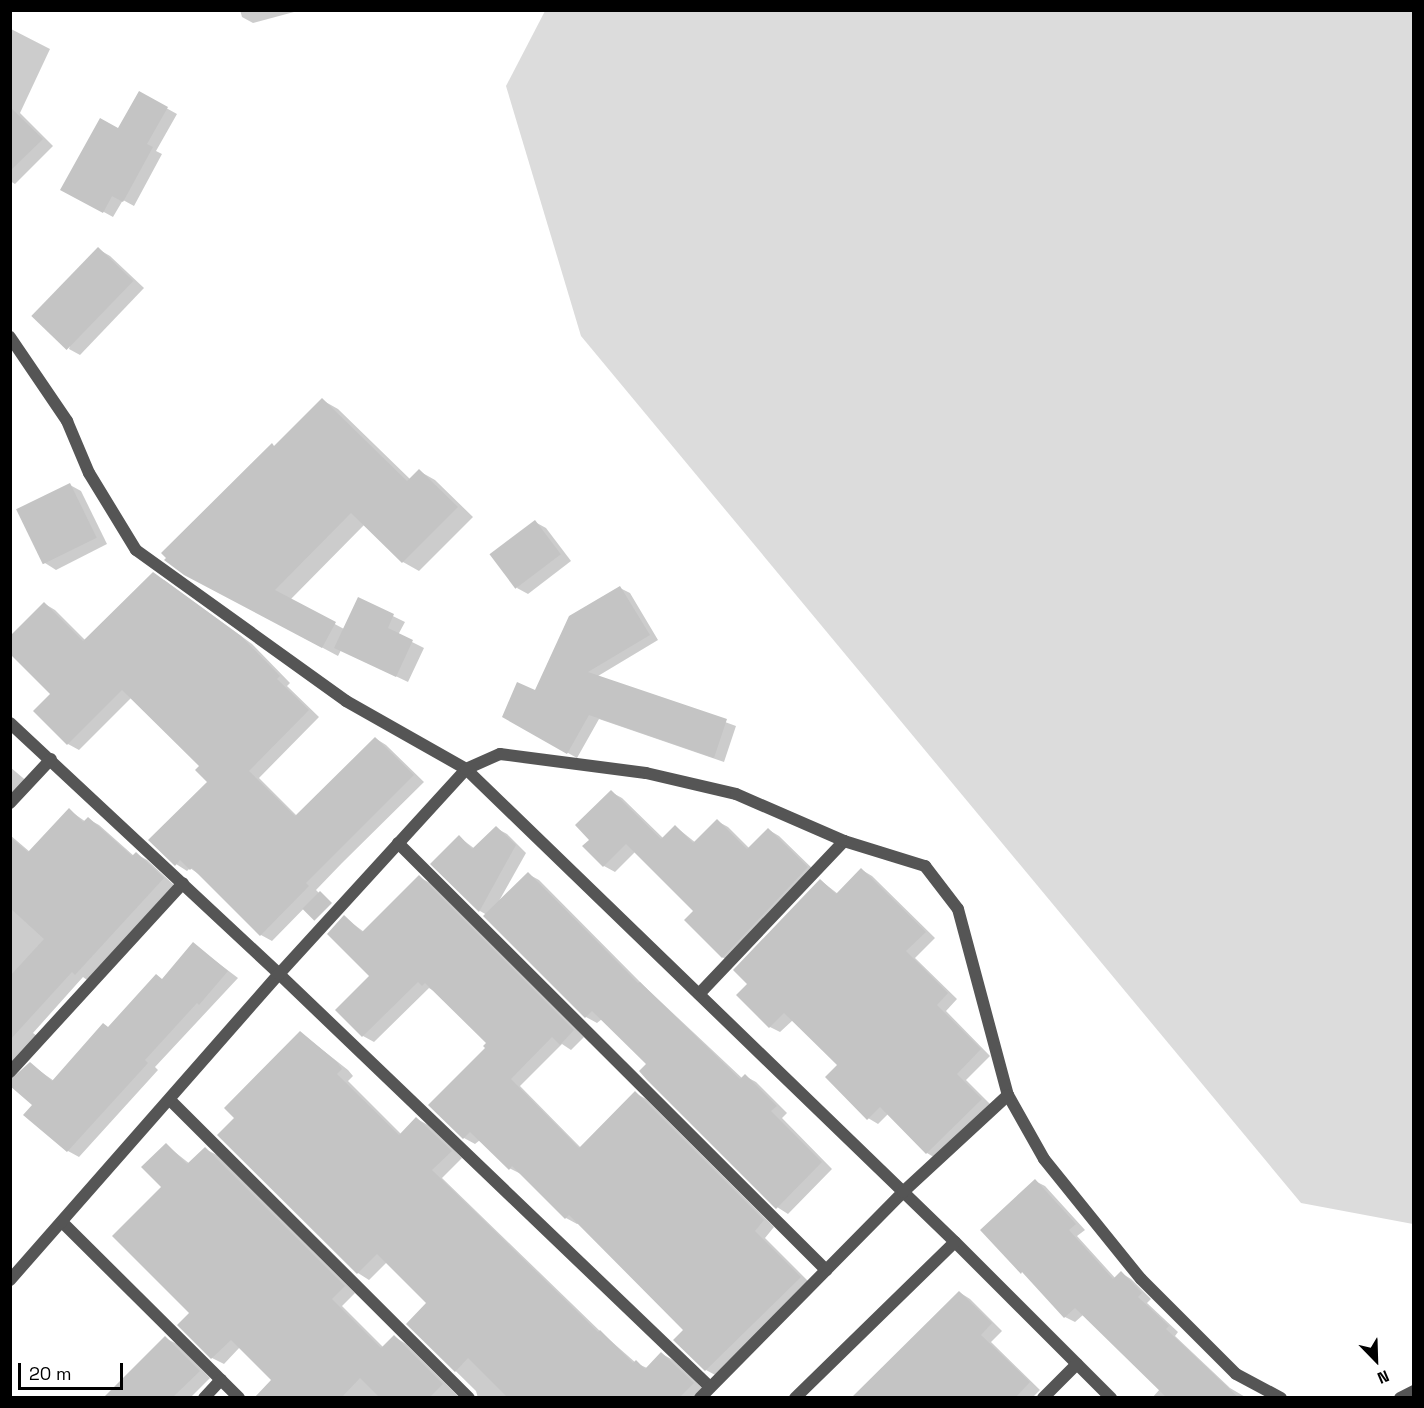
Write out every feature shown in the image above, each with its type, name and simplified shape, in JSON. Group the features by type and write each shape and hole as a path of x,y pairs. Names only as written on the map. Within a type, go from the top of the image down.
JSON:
{"street":[{"path":"10,337 67,421 89,473 136,550 346,701 466,769 955,1242 1111,1398"},
{"path":"10,723 279,974 710,1387"},
{"path":"10,1280 63,1223 279,974 466,769 500,754 646,773 736,794 844,841 926,866 958,909 1008,1095 1044,1159 1141,1279 1236,1374 1281,1398"},
{"path":"10,803 51,759"},
{"path":"699,994 844,841"},
{"path":"398,843 826,1270"},
{"path":"10,1072 183,883"},
{"path":"700,1398 903,1192 1008,1095"},
{"path":"170,1100 469,1398"},
{"path":"63,1223 239,1398"},
{"path":"795,1398 955,1242"},
{"path":"1043,1398 1077,1364"},
{"path":"204,1398 221,1380"},
{"path":"1400,1398 1413,1391"}],"shaded area":[{"path":"545,11 1413,11 1413,1224 1301,1203 581,336 506,86"}],"building":[{"path":"139,91 168,107 147,144 153,147 123,202 112,196 103,213 60,190 100,118 118,128"},
{"path":"10,107 43,139 10,171"},
{"path":"98,247 133,281 67,350 31,316"},
{"path":"322,398 407,481 419,469 458,507 402,563 351,513 275,590 336,622 322,648 184,575 164,560 166,558 161,553 272,443 274,446"},
{"path":"70,483 97,538 43,564 16,509"},
{"path":"535,520 561,554 515,589 489,554"},
{"path":"153,572 241,636 280,676 277,679 309,710 249,771 295,816 375,737 414,775 306,883 309,886 260,936 192,868 190,870 180,860 175,866 148,840 207,782 195,770 199,766 122,690 67,745 33,711 50,694 10,654 10,636 44,602 83,641"},
{"path":"620,586 650,635 588,672 727,719 714,758 589,715 567,754 502,717 517,682 535,690 569,616"},
{"path":"358,597 394,614 388,628 413,640 396,677 334,648"},
{"path":"611,790 661,839 675,825 693,843 717,819 747,849 768,828 808,867 722,958 684,920 693,911 626,844 603,867 582,846 589,840 575,825"},
{"path":"69,808 83,822 88,817 132,856 136,852 164,878 75,975 72,972 10,1040 10,976 44,939 10,908 10,837 28,852"},
{"path":"496,826 516,845 479,912 430,864 459,835 472,849"},
{"path":"861,868 926,932 906,951 948,993 937,1005 981,1049 957,1074 982,1099 926,1154 880,1107 867,1120 825,1077 837,1065 784,1013 769,1028 736,995 747,984 733,970 820,879 836,894"},
{"path":"528,872 638,983 640,982 740,1079 745,1074 777,1106 771,1111 822,1162 776,1209 647,1080 639,1071 646,1064 592,1011 585,1018 483,916"},
{"path":"419,875 574,1030 560,1045 552,1037 511,1079 579,1148 635,1091 764,1220 755,1231 801,1277 705,1371 673,1340 683,1330 569,1215 565,1219 512,1166 509,1170 470,1132 463,1139 428,1105 485,1048 483,1046 486,1043 425,983 422,986 418,982 362,1037 335,1010 369,976 327,934 344,915 362,932"},
{"path":"320,891 332,903 314,921 302,909"},
{"path":"193,942 228,971 199,1005 197,1003 145,1060 148,1063 67,1152 23,1115 32,1105 10,1086 10,1080 30,1062 52,1081 103,1023 108,1027 156,974 162,979"},
{"path":"300,1031 337,1062 342,1069 337,1074 399,1135 416,1117 452,1151 432,1170 598,1332 600,1330 633,1363 636,1360 645,1369 661,1352 694,1383 679,1398 508,1398 468,1358 455,1372 406,1324 426,1303 377,1254 357,1274 217,1135 234,1118 224,1108"},
{"path":"166,1143 187,1164 205,1147 345,1286 332,1299 381,1348 394,1335 443,1384 429,1398 380,1398 360,1378 341,1398 254,1398 271,1380 231,1340 211,1359 177,1325 189,1313 112,1236 161,1187 141,1167"},
{"path":"1035,1179 1076,1224 1069,1230 1113,1279 1121,1271 1142,1293 1138,1297 1169,1326 1166,1329 1239,1398 1167,1398 1075,1308 1064,1318 980,1230"},
{"path":"959,1291 992,1323 981,1335 1030,1382 1015,1398 851,1398"},
{"path":"165,1336 200,1371 172,1398 103,1398"}]}
